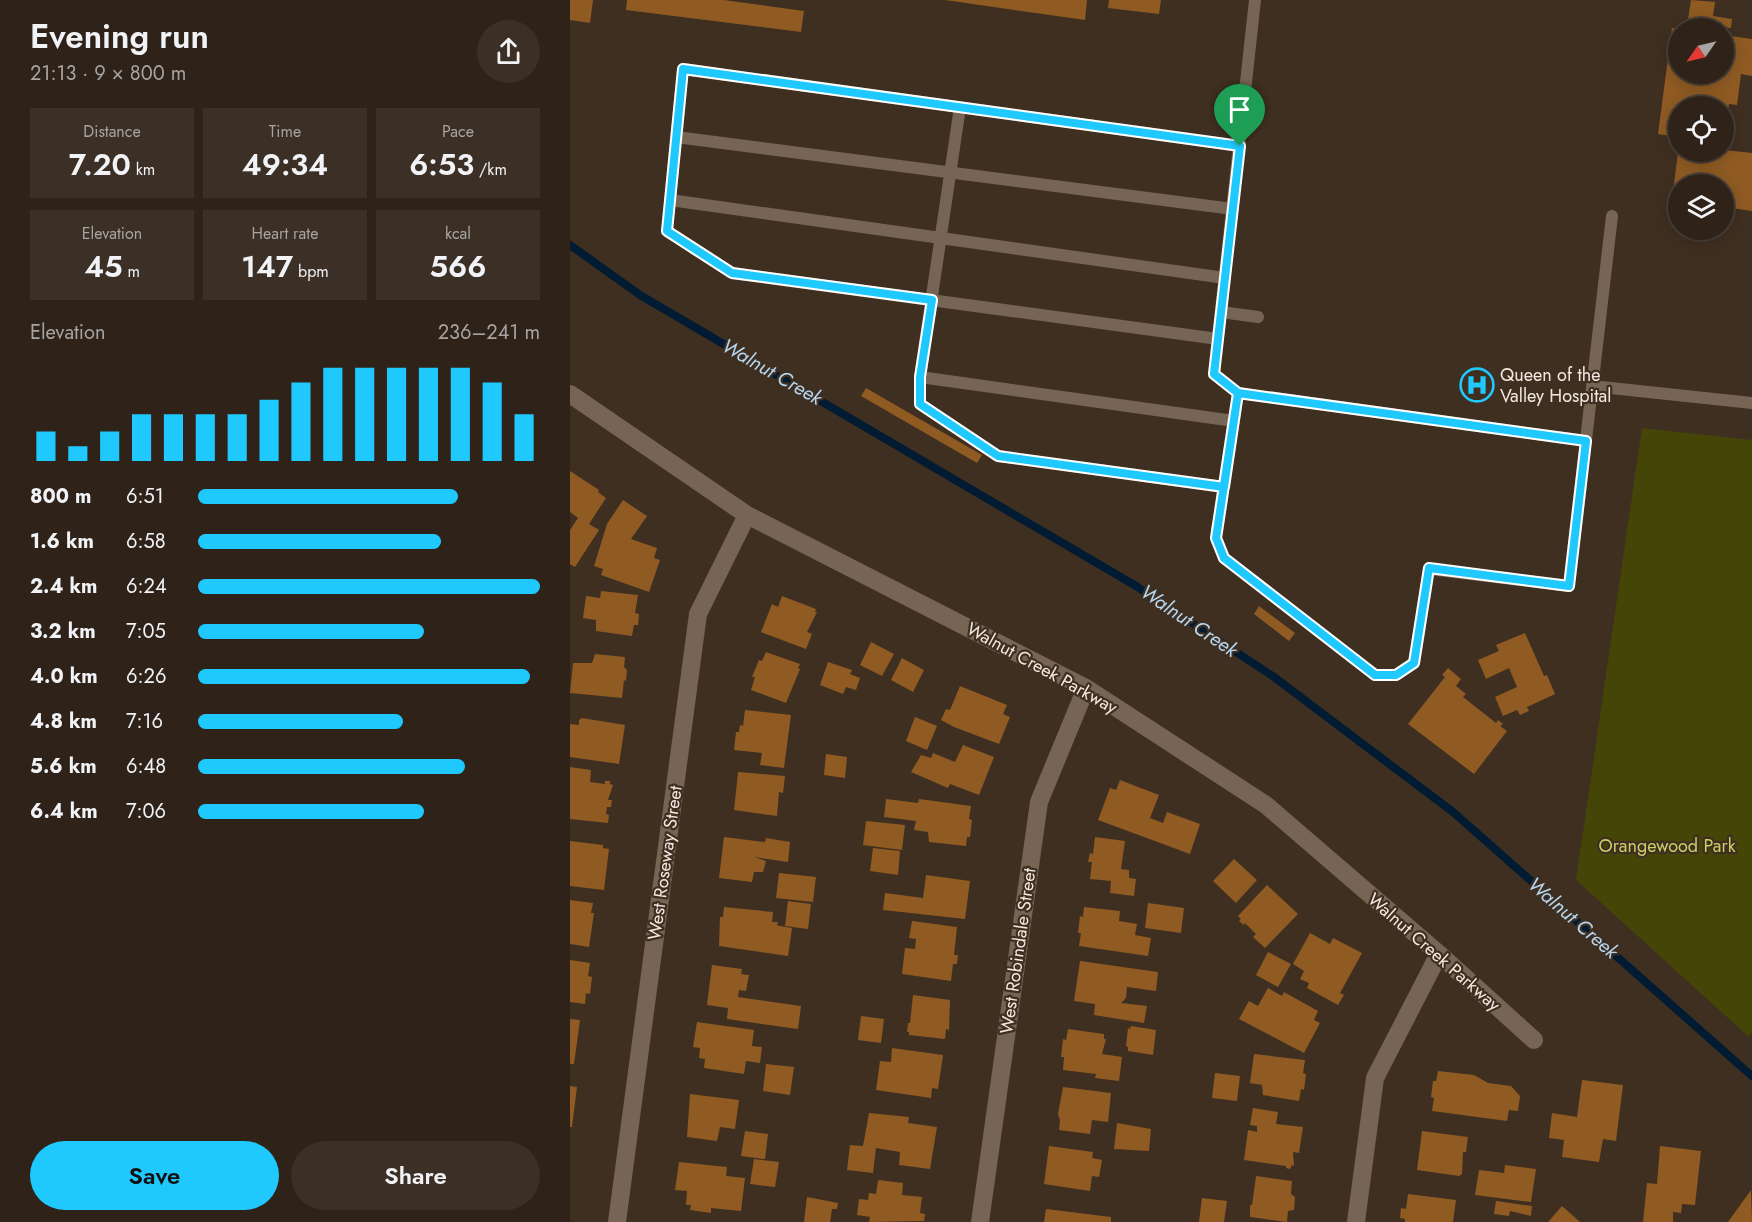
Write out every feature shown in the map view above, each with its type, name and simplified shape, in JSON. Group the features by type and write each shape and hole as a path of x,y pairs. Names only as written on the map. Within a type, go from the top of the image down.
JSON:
{"street":[{"name":"Walnut Creek Parkway","path":"570,394 747,514 1086,688 1266,805 1439,954 1534,1040"},
{"name":"West Roseway Street","path":"617,1222 698,614 747,514"},
{"name":"West Robindale Street","path":"980,1222 1039,802 1086,688"},
{"path":"1356,1222 1375,1078 1439,954"}],"lane":[{"path":"1256,0 1214,374 1238,393 1586,441"},
{"path":"1218,339 732,273 667,231 683,69 1240,146"},
{"path":"960,107 920,377 920,404 998,456 1224,487"},
{"path":"676,137 1233,209"},
{"path":"670,200 1225,278"},
{"path":"1238,393 1216,538 1224,558 1375,675 1396,675 1414,663 1429,568 1569,586 1612,216"},
{"path":"1221,312 1258,317"},
{"path":"920,377 1234,421"},
{"path":"1592,386 1752,403"}],"green space":[{"name":"Orangewood Park","path":"1642,428 1752,440 1752,1032 1749,1037 1576,880"}],"building":[{"path":"570,0 593,0 590,23 570,20"},
{"path":"627,0 724,0 804,11 801,32 626,10"},
{"path":"945,0 1087,0 1085,20"},
{"path":"1109,0 1161,0 1159,14 1108,8"},
{"path":"1691,0 1715,2 1713,16 1726,18 1688,18"},
{"path":"1734,36 1752,39 1752,76 1741,74 1737,105 1734,105 1734,96 1668,96 1668,136 1658,134 1668,58 1668,84 1734,84"},
{"path":"1734,151 1752,153 1752,211 1734,208 1734,174 1675,174 1677,162 1734,162"},
{"path":"866,388 982,455 977,463 861,396"},
{"path":"570,471 599,490 598,492 606,498 589,524 599,530 575,567 570,564 570,530 578,518 570,512"},
{"path":"623,500 647,516 631,539 657,548 654,558 660,560 649,592 601,575 603,569 594,566 607,524"},
{"path":"601,591 638,595 635,613 639,614 638,625 634,625 632,636 596,631 596,620 583,618 586,596 600,598"},
{"path":"782,596 816,609 815,612 817,612 807,632 812,634 806,649 761,632 772,604 778,607"},
{"path":"1259,606 1295,633 1289,641 1254,614"},
{"path":"1525,633 1544,676 1547,675 1555,694 1527,707 1529,711 1520,715 1517,710 1503,716 1495,697 1517,687 1509,668 1486,679 1478,660 1499,651 1496,645"},
{"path":"871,642 894,654 882,676 860,665"},
{"path":"766,652 800,664 786,703 751,690 755,677 752,677 759,660 762,661"},
{"path":"595,654 625,657 624,667 627,670 622,698 570,693 573,663 592,663"},
{"path":"902,658 924,670 913,692 891,680"},
{"path":"828,662 852,670 850,674 860,678 856,690 846,687 843,694 820,685"},
{"path":"1448,668 1461,679 1456,686 1466,694 1463,697 1496,723 1498,720 1503,724 1500,726 1507,731 1474,774 1408,724 1445,677 1442,675"},
{"path":"960,686 1007,705 1003,714 1010,717 999,744 941,720 946,709 950,710"},
{"path":"745,710 791,715 784,768 760,765 762,753 734,750 736,732 739,732 740,725 743,726"},
{"path":"915,717 937,726 927,750 906,741"},
{"path":"582,718 625,725 619,764 570,757 570,724 579,725 579,720"},
{"path":"963,745 994,757 979,795 950,784 948,788 911,772 921,755 931,758 933,753 955,762"},
{"path":"826,754 847,757 845,778 824,775"},
{"path":"570,767 591,770 590,782 605,784 605,781 610,781 613,785 608,800 612,800 611,807 607,807 606,814 609,815 608,823 570,819"},
{"path":"738,772 785,776 783,793 779,792 777,816 734,810"},
{"path":"1120,780 1159,795 1150,818 1163,823 1167,812 1200,824 1190,854 1098,820 1110,788 1116,790"},
{"path":"886,799 918,803 919,799 971,806 970,837 967,837 966,846 929,842 928,832 914,830 916,821 884,817"},
{"path":"866,821 905,825 902,850 863,845"},
{"path":"724,837 765,842 766,838 790,842 788,862 754,857 766,861 763,872 754,872 752,882 719,878"},
{"path":"1095,837 1125,841 1121,869 1129,870 1129,878 1136,879 1134,896 1110,893 1111,881 1090,879 1092,862 1088,862 1090,853 1093,854"},
{"path":"570,841 603,845 603,848 609,849 604,890 570,886"},
{"path":"873,848 900,851 898,875 870,871"},
{"path":"1234,859 1257,880 1236,903 1213,881"},
{"path":"779,873 816,877 813,902 776,898"},
{"path":"926,875 970,881 965,919 883,910 885,893 923,898"},
{"path":"1267,885 1298,914 1265,948 1253,937 1256,934 1245,923 1244,925 1239,921 1241,919 1238,916"},
{"path":"570,900 593,903 591,913 594,913 589,947 570,944"},
{"path":"788,901 811,904 808,929 785,926"},
{"path":"1148,903 1184,908 1181,933 1145,928"},
{"path":"724,907 773,912 772,922 792,928 788,956 719,946 720,917 723,917"},
{"path":"1084,907 1120,911 1119,921 1137,924 1135,935 1151,938 1148,956 1079,946 1080,916 1083,917"},
{"path":"912,921 957,927 954,955 958,955 957,964 953,964 951,981 902,974 905,948 915,949 916,939 909,938"},
{"path":"1310,933 1330,944 1333,938 1362,953 1340,993 1344,995 1338,1005 1307,988 1309,983 1300,979 1304,971 1293,964"},
{"path":"1268,952 1291,964 1278,987 1256,975"},
{"path":"570,960 590,963 588,976 592,977 590,994 586,993 585,1004 570,1002"},
{"path":"1080,961 1158,972 1156,991 1127,987 1126,998 1121,1003 1147,1006 1144,1023 1094,1015 1095,1004 1074,1001"},
{"path":"712,965 742,969 741,974 749,975 746,991 739,990 738,997 801,1006 798,1029 727,1019 728,1008 707,1005"},
{"path":"1268,988 1282,996 1284,992 1318,1011 1314,1020 1320,1023 1304,1053 1239,1019 1249,1001 1258,1006"},
{"path":"913,995 950,1000 949,1030 946,1029 945,1039 909,1035 907,1032"},
{"path":"861,1016 884,1019 881,1043 858,1040"},
{"path":"570,1019 580,1020 574,1064 570,1064"},
{"path":"697,1022 754,1030 752,1046 762,1047 760,1063 746,1061 744,1074 704,1068 705,1059 699,1058 700,1048 693,1047"},
{"path":"1131,1026 1156,1030 1153,1055 1128,1051 1126,1046 1128,1028 1130,1029"},
{"path":"1068,1029 1104,1034 1104,1039 1106,1039 1102,1054 1122,1057 1119,1081 1095,1078 1096,1074 1063,1070 1064,1057 1061,1057 1063,1039 1066,1040"},
{"path":"892,1048 943,1055 938,1089 932,1088 931,1098 876,1090 880,1061 891,1062"},
{"path":"1254,1054 1305,1060 1304,1090 1301,1089 1299,1101 1263,1095 1262,1085 1250,1083"},
{"path":"766,1064 794,1067 790,1095 763,1091"},
{"path":"1438,1071 1474,1075 1488,1083 1511,1086 1520,1096 1518,1111 1509,1110 1507,1121 1432,1111 1433,1081 1436,1081"},
{"path":"1215,1073 1240,1076 1237,1101 1212,1098"},
{"path":"1582,1080 1623,1085 1616,1141 1603,1139 1599,1162 1562,1157 1564,1140 1549,1138 1552,1113 1577,1117"},
{"path":"570,1086 577,1087 572,1127 570,1127"},
{"path":"1063,1087 1111,1093 1108,1122 1092,1120 1090,1134 1059,1130 1058,1114"},
{"path":"690,1094 739,1100 735,1129 720,1127 717,1141 687,1137"},
{"path":"1253,1108 1278,1112 1276,1124 1303,1127 1299,1153 1293,1152 1294,1166 1292,1165 1290,1169 1286,1166 1244,1160 1248,1130 1257,1132 1257,1126 1250,1125"},
{"path":"869,1113 909,1117 908,1123 937,1127 930,1169 899,1165 900,1152 876,1148 873,1173 847,1170 850,1145 863,1146"},
{"path":"1117,1123 1151,1129 1149,1151 1114,1149"},
{"path":"745,1131 768,1134 765,1159 741,1156"},
{"path":"1422,1131 1468,1137 1466,1152 1463,1152 1462,1174 1459,1176 1417,1170"},
{"path":"1049,1146 1093,1152 1092,1158 1102,1160 1099,1177 1092,1176 1090,1191 1044,1184"},
{"path":"1660,1146 1701,1151 1695,1205 1682,1204 1681,1213 1673,1212 1673,1222 1643,1222 1647,1183 1657,1184"},
{"path":"754,1159 779,1162 775,1187 750,1184"},
{"path":"679,1162 727,1167 726,1176 745,1178 741,1211 711,1208 711,1213 690,1210 691,1205 686,1205 687,1191 675,1190"},
{"path":"1505,1165 1536,1169 1531,1202 1475,1195 1479,1170 1504,1173"},
{"path":"1256,1176 1292,1181 1291,1194 1295,1197 1294,1210 1288,1211 1287,1222 1250,1217"},
{"path":"878,1180 903,1183 902,1195 922,1197 920,1213 925,1214 924,1221 869,1222 870,1217 857,1215 859,1199 868,1200 869,1193 876,1194"},
{"path":"1751,1190 1752,1222 1728,1222"},
{"path":"1408,1194 1456,1200 1453,1222 1405,1222 1405,1219 1400,1218 1401,1208 1406,1209"},
{"path":"807,1197 838,1203 837,1209 832,1209 830,1222 804,1222"},
{"path":"1202,1198 1227,1201 1224,1222 1199,1222"},
{"path":"1496,1201 1532,1206 1531,1216 1510,1211 1509,1216 1494,1214"},
{"path":"1562,1206 1580,1222 1548,1222"},
{"path":"1046,1209 1111,1217 1111,1222 1044,1222"}],"waterway":[{"name":"Walnut Creek","path":"570,245 640,295 1136,586 1274,677 1453,812 1752,1076"}],"place":[{"name":"Queen of the Valley Hospital","path":"1477,385"}],"route":[{"path":"1240,146 683,69 667,231 732,273 932,300 920,377 920,404 998,456 1224,487 1238,393 1586,441 1569,586 1429,568 1414,663 1396,675 1375,675 1224,558 1216,538 1224,487 1234,421 1238,393 1214,374 1240,146"}]}
